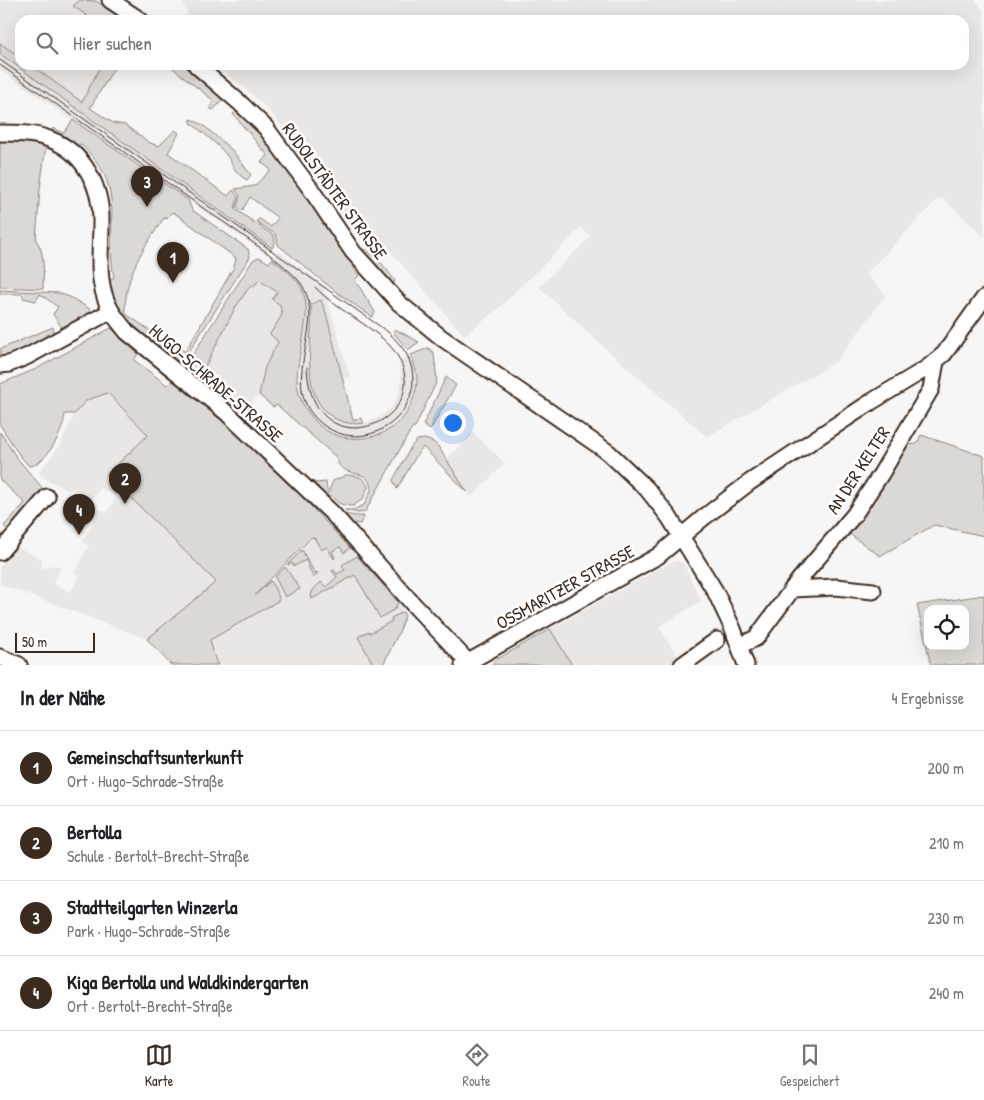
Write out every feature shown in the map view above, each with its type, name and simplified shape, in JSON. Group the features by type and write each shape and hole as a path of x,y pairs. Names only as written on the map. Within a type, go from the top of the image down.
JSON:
{"street":[{"path":"110,0 132,15"},
{"name":"RUDOLSTÄDTER STRASSE","path":"202,70 240,102 266,128 310,188 353,252 370,273 442,338 608,452 647,489 682,537"},
{"name":"HUGO-SCHRADE-STRASSE","path":"0,133 25,134 48,138 72,152 89,172 98,191 102,222 100,269 104,296 111,312 127,332 226,413 333,514 413,604 472,662"},
{"path":"936,361 944,354 984,298"},
{"path":"0,364 9,364 28,356 111,312"},
{"name":"OSSMARITZER STRASSE","path":"472,662 658,556 732,495 781,460 936,361"},
{"name":"AN DER KELTER","path":"739,646 756,638 792,589 854,515 881,474 931,389 936,361"},
{"path":"0,552 47,497"},
{"path":"682,537 726,612 746,665"},
{"path":"792,589 836,587 873,591"},
{"path":"682,665 717,640"},
{"path":"0,657 19,665"}],"shaded area":[{"path":"0,0 78,0 73,6 86,15 15,15 15,54 0,43"},
{"path":"80,0 96,1 119,15 86,15 73,6"},
{"path":"180,0 975,0 984,11 984,237 942,198 935,202 866,274 886,295 837,361 707,437 607,350 539,287 590,237 581,228 499,308 464,335 379,240 343,215 320,176 283,127 263,105 221,70 969,70 969,15 186,15 188,12"},
{"path":"0,43 15,54 15,65 0,54"},
{"path":"0,54 15,65 15,70 22,70 272,248 267,255 0,70"},
{"path":"22,70 38,70 82,102 98,70 113,70 90,108 113,123 125,125 150,143 159,146 175,130 179,133 168,153 228,196 233,190 238,197 235,209 274,236 275,243 272,248"},
{"path":"38,70 98,70 82,102"},
{"path":"175,70 193,70 223,98 213,110 209,108 214,101"},
{"path":"239,111 304,190 332,233 359,276 355,280 375,312 372,317 335,291 278,245 276,235 256,221 260,219 271,227 278,218 250,197 242,211 237,207 240,196 235,189 254,186 271,170 261,162 268,156 233,114"},
{"path":"191,119 203,125 232,150 251,175 247,180 236,171 221,149 191,123"},
{"path":"73,120 188,200 192,210 248,249 250,257 179,367 121,317 106,281 114,278 110,191 105,175 95,160 80,144 75,149 66,139 68,138 63,135 54,137 50,135 53,128 64,133","holes":["173,212 236,258 234,267 185,352 176,345 173,347 125,313 128,286 142,251 164,218 166,219"]},
{"path":"0,139 28,139 46,144 36,240 43,257 43,289 0,287"},
{"path":"364,249 381,263 395,281 394,283 388,282 361,251"},
{"path":"278,251 327,287 323,292 330,297 327,302 350,377 342,378 321,300 311,304 309,359 314,392 358,424 369,422 381,416 393,406 399,394 401,382 398,361 411,355 417,378 415,391 404,415 397,425 381,434 361,439 349,438 338,436 321,427 309,414 302,402 298,388 306,302 304,295 272,259"},
{"path":"259,257 269,263 272,259 286,270 298,282 304,294 306,320 298,364 298,390 303,405 319,425 327,431 347,438 357,438 378,435 396,425 408,410 416,390 417,377 411,355 428,348 434,353 437,381 415,427 412,428 365,512 358,513 345,510 353,510 364,505 371,490 366,478 343,469 336,457 277,405 273,407 259,395 265,367 278,342 270,334 282,315 280,305 272,299 277,292 259,280 254,286 250,286 235,308 206,365 194,379 183,370 253,260"},
{"path":"259,279 277,292 282,315 270,334 278,342 265,367 259,395 239,417 194,379 214,352 235,308 250,286"},
{"path":"0,290 59,293 70,297 90,309 91,312 62,328 53,314 58,307 40,294 36,301 23,298 22,294 0,294"},
{"path":"321,300 353,420 361,418 364,423 349,423 334,418 323,408 315,396 310,366 311,304"},
{"path":"53,327 54,333 52,336 12,357 0,359 0,349"},
{"path":"111,328 138,354 134,360 167,385 172,380 176,380 245,440 288,482 350,548 344,553 340,547 332,551 334,559 327,547 321,550 312,537 255,595 271,581 279,597 278,601 210,640 218,665 171,665 147,639 216,582 107,474 148,435 108,393 87,400 74,414 65,414 54,444 44,457 32,466 29,466 20,456 0,425 0,384 36,369"},
{"path":"395,329 419,342 408,350 393,332"},
{"path":"446,377 456,385 430,430 423,425"},
{"path":"109,393 148,435 107,474 244,609 328,523 398,602 405,614 400,630 383,665 171,665 147,639 0,584 0,566 17,547 42,559 42,568 55,565 61,568 53,583 71,592 79,576 74,573 89,546 82,542 100,509 107,513 116,496 100,488 93,500 73,489 69,491 46,479 39,472 61,444 74,414 87,400"},
{"path":"0,432 17,458 44,490 44,495 10,532 4,526 25,503 0,480"},
{"path":"473,432 505,463 472,497 441,465"},
{"path":"921,435 984,456 984,536 934,525 880,556 848,533 907,445 917,444"},
{"path":"425,439 438,446 467,492 423,447 397,489 393,480 411,447 417,440"},
{"path":"346,475 360,477 368,487 363,499 353,506 338,502 333,498 329,490 333,481"},
{"path":"305,477 316,483 326,482 329,498 336,509 348,515 364,516 360,524 347,522 303,479"},
{"path":"302,550 314,572 318,573 313,578 306,560 294,566 292,563 287,565"},
{"path":"357,556 398,602 395,609 380,618 355,575 312,599 313,590 321,582 326,587 337,577 332,571 334,570 337,574 345,570 342,565"},
{"path":"678,561 684,564 701,601 659,627 681,662 676,665 572,665 550,629 671,562"},
{"path":"285,567 300,589 285,597 275,577"},
{"path":"984,595 984,665 931,665 928,650 969,650 969,605 924,605 924,635 917,605"},
{"path":"403,612 405,616 400,630 383,665 368,665 372,662 358,637 392,621 391,618"},
{"path":"550,629 572,665 492,665 494,661"}],"tram line":[{"path":"0,60 388,332 407,355 413,375 411,393 404,410 391,423 376,432 358,436 340,434 322,424 308,408 302,391 304,354 310,316 308,299 297,278 269,254 0,65"},
{"path":"307,367 314,400 329,420 349,428 370,426 389,415 402,398 405,377 395,352 378,335 324,296 315,287"}],"place":[{"name":"Stadtteilgarten Winzerla","path":"147,207"},
{"name":"Gemeinschaftsunterkunft","path":"173,283"},
{"name":"Bertolla","path":"125,504"},
{"name":"Kiga Bertolla und Waldkindergarten","path":"79,535"}]}
